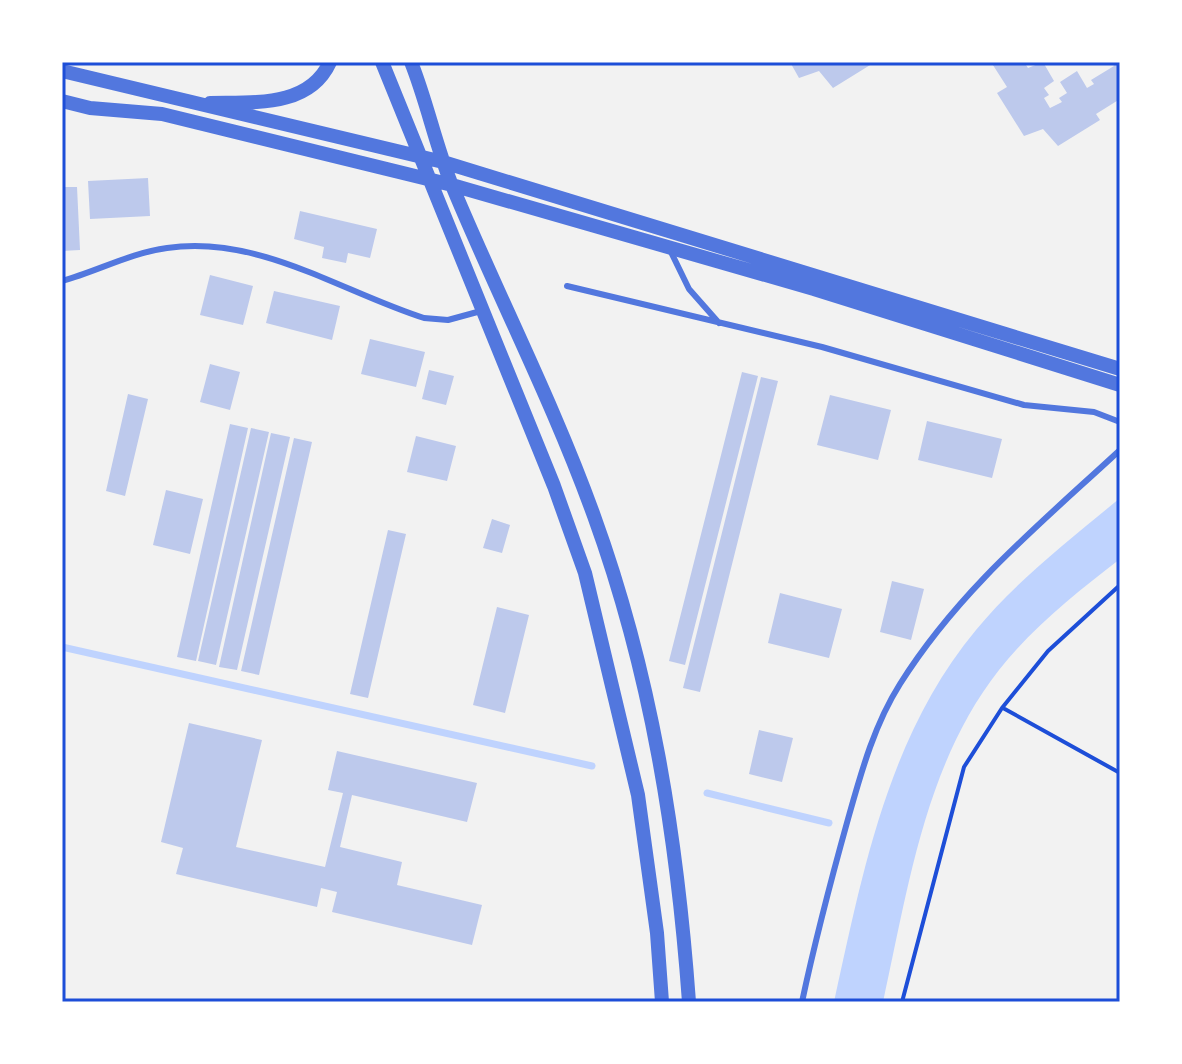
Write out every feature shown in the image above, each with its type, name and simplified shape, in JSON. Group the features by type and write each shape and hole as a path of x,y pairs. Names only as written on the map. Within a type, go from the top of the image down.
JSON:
{"street":[{"path":"192,104 269,102 289,97 318,81 330,62"},
{"path":"382,62 570,529 608,660 638,795 657,933 662,1002"},
{"path":"411,62 426,98 452,185 579,477 641,671 665,780 689,1002"},
{"path":"62,71 443,162 1120,369"},
{"path":"62,101 90,108 162,114 452,185 943,328 1120,385"}],"lane":[{"path":"62,281 146,251 197,247 283,263 424,318 448,320 481,311"},
{"path":"669,247 689,289 720,323"},
{"path":"567,286 914,371 1024,405 1094,412 1120,422"},
{"path":"802,1002 856,791 880,723 899,685 970,589 1009,549 1120,450"}],"path":[{"path":"902,1002 954,794 964,767 1002,708 1048,651 1120,585"},
{"path":"1002,708 1120,773"}],"water":[{"path":"1120,498 1120,559 1056,611 1012,655 974,707 953,746 936,787 911,872 883,1002 834,1002 868,855 900,760 921,714 946,671 992,612 1045,561"}],"building":[{"path":"790,62 875,62 833,88 819,71 799,78"},
{"path":"991,62 1024,62 1028,68 1043,62 1054,81 1044,88 1049,95 1044,98 1050,108 1062,102 1059,98 1067,93 1060,82 1077,71 1087,88 1094,84 1091,80 1114,66 1111,62 1120,62 1120,99 1096,114 1100,120 1058,146 1043,129 1024,136 997,93 1007,87"},
{"path":"148,178 150,216 90,219 88,181"},
{"path":"62,187 77,187 80,250 62,251"},
{"path":"300,211 377,229 370,258 348,253 346,263 322,258 324,247 294,239"},
{"path":"210,275 253,286 243,325 200,315"},
{"path":"274,291 340,306 332,340 266,323"},
{"path":"370,339 425,352 416,387 361,374"},
{"path":"210,364 240,372 230,410 200,402"},
{"path":"429,370 454,376 446,405 422,399"},
{"path":"742,372 758,376 685,665 669,661"},
{"path":"761,377 778,381 700,692 683,688"},
{"path":"128,394 148,399 125,496 106,491"},
{"path":"830,395 891,410 878,460 817,445"},
{"path":"927,421 1002,439 992,478 918,460"},
{"path":"230,424 248,428 196,661 177,657"},
{"path":"251,428 269,432 216,665 198,661"},
{"path":"271,433 290,437 237,670 219,667"},
{"path":"416,436 456,446 447,481 407,472"},
{"path":"294,438 312,442 259,675 241,671"},
{"path":"166,490 203,499 190,554 153,545"},
{"path":"492,519 510,525 502,553 483,548"},
{"path":"388,530 406,534 368,698 350,694"},
{"path":"892,581 924,589 911,640 880,632"},
{"path":"780,593 842,609 829,658 768,643"},
{"path":"497,607 529,615 505,713 473,705"},
{"path":"189,723 262,740 236,847 325,867 343,793 328,790 337,751 477,783 467,822 352,795 340,847 402,862 397,885 482,905 472,945 332,912 337,892 321,888 317,907 176,874 183,848 161,842"},
{"path":"759,730 793,738 782,782 749,774"}],"waterway":[{"path":"62,647 592,766"},
{"path":"707,793 829,823"}]}
